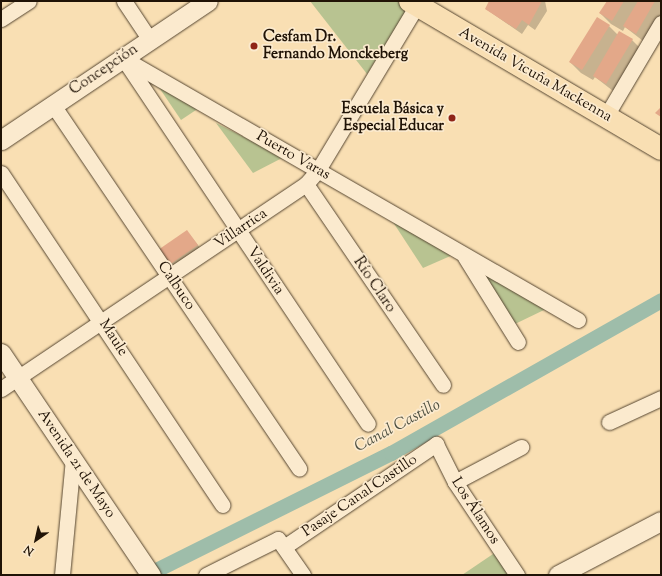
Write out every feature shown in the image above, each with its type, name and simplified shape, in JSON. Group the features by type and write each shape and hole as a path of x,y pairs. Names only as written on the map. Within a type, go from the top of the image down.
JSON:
{"main road":[{"name":"Avenida Vicuña Mackenna","path":"413,3 661,149"}],"street":[{"path":"1,19 28,1"},
{"path":"124,1 150,40"},
{"name":"Concepción","path":"1,140 208,1"},
{"name":"Villarrica","path":"1,389 19,379 306,184 318,170 413,3"},
{"path":"606,116 661,23"},
{"name":"Puerto Varas","path":"123,58 578,320"},
{"name":"Valdivia","path":"123,58 368,424"},
{"name":"Calbuco","path":"53,105 299,468"},
{"name":"Maule","path":"1,173 103,322 222,505"},
{"name":"Río Claro","path":"306,184 443,385"},
{"name":"Puerto Varas","path":"464,255 518,342"},
{"name":"Avenida 21 de Mayo","path":"1,353 149,572"},
{"path":"609,422 661,398"},
{"name":"Los Álamos","path":"436,444 455,482 517,575"},
{"name":"Pasaje Canal Castillo","path":"206,575 281,543 436,444"},
{"path":"455,482 521,447"},
{"path":"62,575 73,459"},
{"path":"558,575 661,521"},
{"path":"281,543 303,575"}],"green space":[{"path":"310,1 407,1 411,3 367,74"},
{"path":"156,83 199,108 181,120"},
{"path":"216,123 284,157 253,173"},
{"path":"389,216 455,254 423,268"},
{"path":"481,271 546,309 515,324"},
{"path":"496,552 511,575 462,575"}],"building":[{"path":"489,1 542,1 529,25 522,20 516,29 485,9"},
{"path":"607,1 624,1 612,21 599,13"},
{"path":"638,1 655,1 636,34 623,26"},
{"path":"597,17 610,25 582,70 569,62"},
{"path":"619,31 633,39 606,84 593,76"},
{"path":"661,107 661,117 655,113"},
{"path":"187,230 198,245 169,265 158,250"}],"waterway":[{"name":"Canal Castillo","path":"146,575 391,453 661,300"}],"place":[{"name":"Cesfam Dr. Fernando Monckeberg","path":"254,46"},
{"name":"Escuela Básica y Especial Educar","path":"452,118"}]}
